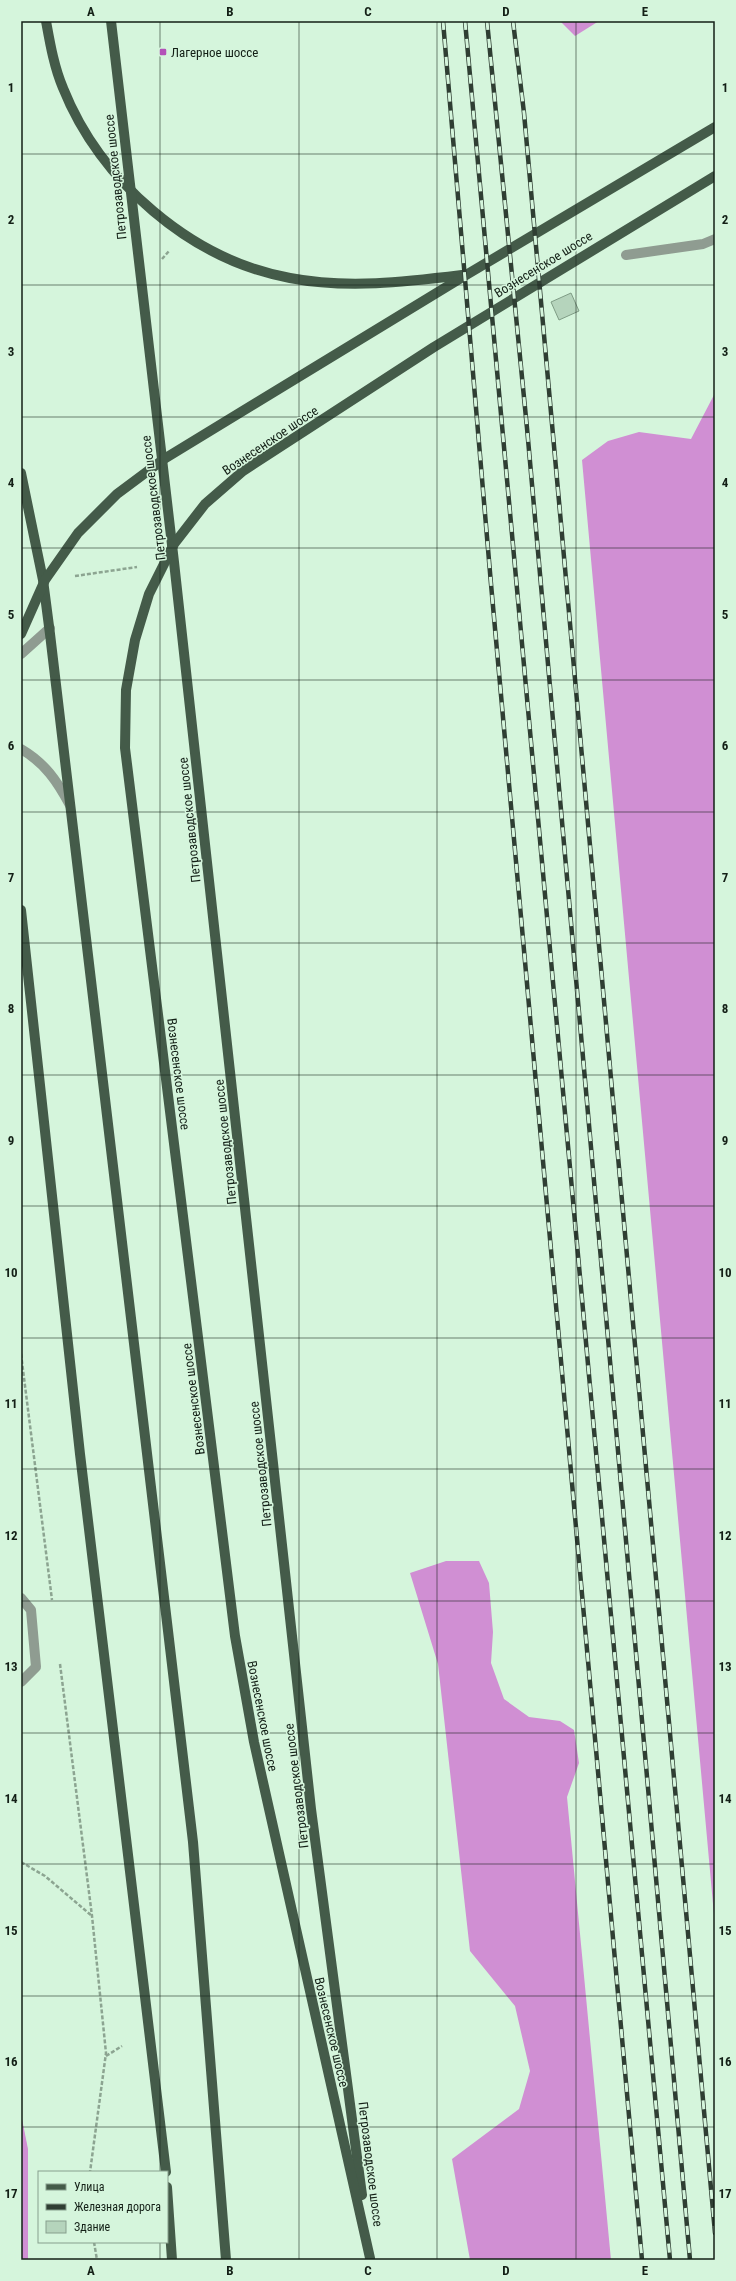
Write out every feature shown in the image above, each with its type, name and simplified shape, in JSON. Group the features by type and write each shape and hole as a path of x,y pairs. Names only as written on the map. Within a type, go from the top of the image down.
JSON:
{"main road":[{"path":"46,21 62,88 80,124 104,159 134,194 174,227 212,251 248,267 290,278 329,284 386,284 466,275"},
{"name":"Петрозаводское шоссе","path":"111,21 174,562 311,1809 370,2259"},
{"path":"21,634 44,580 78,533 117,494 164,459 466,275 715,127"},
{"name":"Вознесенское шоссе","path":"370,2259 254,1742 235,1636 125,748 126,690 135,640 149,594 174,544 205,504 243,471 440,343 715,176"},
{"path":"21,473 43,580 50,628 193,1842 226,2260"},
{"path":"21,910 32,1027 81,1462 166,2171"},
{"path":"168,2202 172,2260"}],"street":[{"path":"626,255 702,244 715,239"},
{"path":"21,654 50,628"},
{"path":"21,749 36,758 57,780 72,808"},
{"path":"21,1598 31,1610 36,1666 21,1682"}],"path":[{"path":"43,580 174,562"},
{"path":"21,1354 53,1608"},
{"path":"60,1663 92,1916 105,2056 90,2171"},
{"path":"21,1862 45,1876 92,1916"},
{"path":"105,2056 122,2046"},
{"path":"94,2243 96,2260"}],"shaded area":[{"path":"560,21 599,21 575,36"},
{"path":"715,393 715,1926 582,460 608,441 639,432 691,439"},
{"path":"446,1561 479,1561 489,1583 493,1632 491,1663 504,1699 529,1717 560,1721 574,1730 579,1763 567,1797 611,2260 470,2260 452,2159 519,2109 530,2071 515,2006 470,1951 438,1664 410,1573"},
{"path":"21,2114 28,2149 28,2260 21,2260"}],"building":[{"path":"571,293 579,311 559,320 551,302"}],"railway":[{"path":"443,21 491,584 642,2260"},
{"path":"465,21 670,2260"},
{"path":"487,21 527,428 690,2260"},
{"path":"513,21 524,113 715,2233"}],"place":[{"name":"Лагерное шоссе","path":"163,52"}]}
